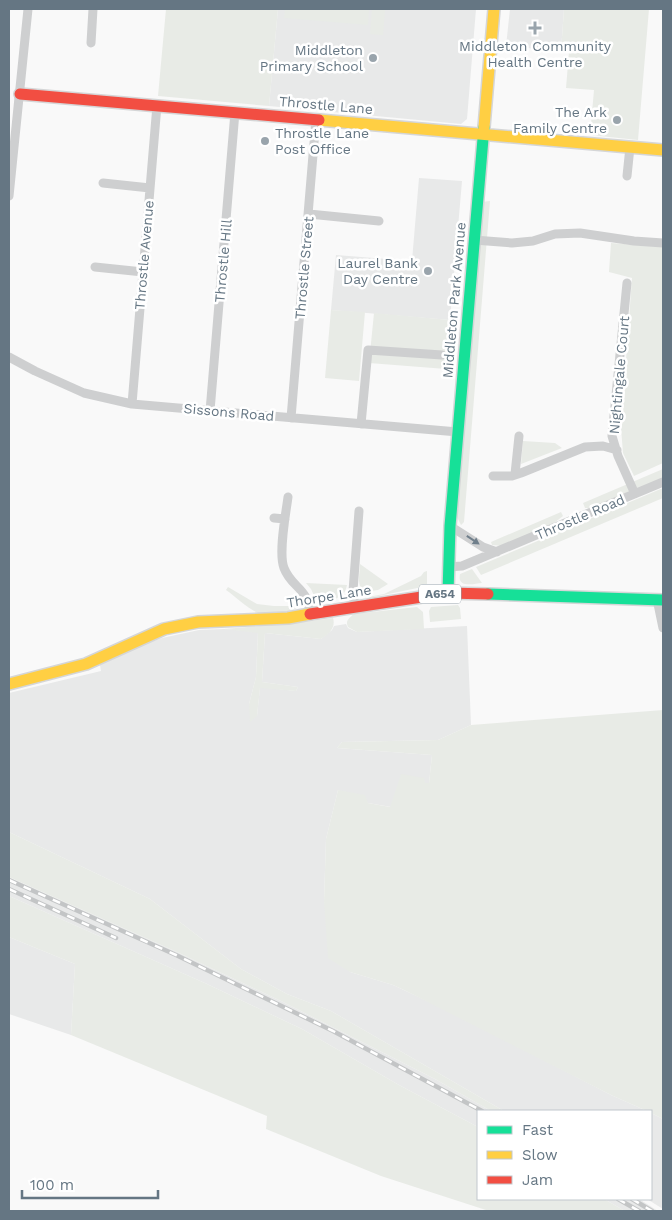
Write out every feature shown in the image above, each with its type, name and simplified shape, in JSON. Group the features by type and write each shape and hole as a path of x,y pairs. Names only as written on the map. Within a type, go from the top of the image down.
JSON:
{"street":[{"path":"9,194 28,9"},
{"path":"90,43 93,9"},
{"name":"Middleton Park Avenue","path":"448,593 450,526 494,9"},
{"name":"Throstle Lane","path":"20,94 316,119 483,136 663,150"},
{"name":"Throstle Avenue","path":"132,404 157,105"},
{"name":"Throstle Hill","path":"210,411 235,112"},
{"name":"Throstle Street","path":"291,418 316,119"},
{"path":"627,176 630,147"},
{"path":"103,183 150,188"},
{"path":"309,214 379,221"},
{"path":"474,240 512,243 555,234 580,233 634,242 663,243"},
{"path":"95,267 143,272"},
{"name":"Nightingale Court","path":"627,283 612,436 635,494"},
{"path":"361,424 368,350 442,355"},
{"name":"Sissons Road","path":"9,357 84,393 132,404 458,432"},
{"path":"515,474 519,436"},
{"path":"494,476 515,474 585,447 603,446 617,450"},
{"name":"Throstle Road","path":"448,567 462,566 663,482"},
{"path":"288,497 282,556 283,566 287,575 306,597 310,615"},
{"path":"355,607 354,591 359,511"},
{"path":"274,518 285,519"},
{"path":"450,526 483,547 497,552"},
{"name":"Thorpe Lane","path":"9,684 86,664 164,629 198,622 266,620 310,615 448,593 660,599"},
{"path":"660,599 663,628"}],"shaded area":[{"path":"166,9 278,9 269,106 158,96"},
{"name":"Middleton Primary School","path":"278,9 476,9 467,119 461,124 269,106"},
{"path":"285,9 369,9 368,25 284,18"},
{"path":"372,9 385,9 383,35 370,34"},
{"name":"Middleton Community Health Centre","path":"510,9 564,9 561,51 506,46"},
{"path":"564,9 649,9 638,140 590,135 594,90 566,88 569,52 561,51"},
{"path":"419,178 462,181 450,320 331,310 336,255 412,261"},
{"path":"490,201 464,522 461,525 457,517 482,202"},
{"path":"611,243 663,247 663,463 634,476 623,453 621,428 632,278 609,272"},
{"path":"331,310 365,312 359,381 325,378"},
{"path":"374,313 450,320 446,369 369,363"},
{"path":"523,441 555,443 562,448 521,464"},
{"path":"663,469 663,479 595,508 585,508 583,503"},
{"path":"663,488 663,498 481,575 476,567"},
{"path":"561,512 563,516 549,527 502,546 492,545 491,542"},
{"path":"360,564 388,584 378,590 364,592 359,582"},
{"path":"472,569 482,583 466,584 461,581 460,574"},
{"path":"427,571 427,586 368,597 384,594 421,576"},
{"path":"306,583 347,585 340,597 317,602"},
{"path":"228,587 257,604 300,606 280,613 258,613 226,590"},
{"path":"458,605 461,619 430,622 429,611 431,607"},
{"path":"417,607 423,612 424,629 357,632 347,625 348,620 354,614"},
{"path":"333,618 334,625 327,635 321,639 265,633 262,682 298,687 296,691 260,688 257,716 250,722 249,704 256,677 258,633 224,629"},
{"path":"346,624 348,628 357,632 467,626 471,725 438,740 342,742 337,748 432,755 429,783 425,783 391,807 368,803 338,790 326,839 324,901 350,972 393,985 451,1012 611,1095 645,1110 502,1110 331,1011 287,994 241,969 150,899 9,832 9,693 101,671 100,665 162,638 199,630 224,629 258,632 256,677 249,704 257,716 260,687 296,691 298,687 262,682 265,633 321,639 334,626"},
{"path":"663,710 663,1119 652,1114 652,1110 645,1110 611,1095 406,991 393,985 350,972 328,958 324,901 326,839 338,790 365,795 368,803 390,807 401,774 424,778 425,783 429,783 432,755 337,748 342,742 438,740 471,725"},
{"path":"9,832 150,899 241,969 287,994 331,1011 502,1110 489,1110 435,1079 283,1002 9,877"},
{"path":"9,877 283,1002 435,1079 489,1110 477,1110 477,1126 399,1085 302,1029 207,984 9,896"},
{"path":"9,896 207,984 302,1029 399,1085 477,1126 477,1200 606,1200 625,1211 489,1211 381,1176 266,1129 267,1116 71,1035 75,964 9,937"},
{"path":"9,937 75,964 71,1035 9,1014"},
{"path":"652,1114 663,1119 663,1209 649,1200 652,1200"},
{"path":"606,1200 641,1200 658,1211 625,1211"}],"railway":[{"path":"9,880 176,955 333,1031 480,1110"},
{"path":"9,889 116,938"},
{"path":"620,1200 639,1211"},
{"path":"634,1200 652,1211"}],"traffic: fast":[{"path":"448,593 450,526 484,127"},
{"path":"488,594 663,600"}],"traffic: slow":[{"path":"484,127 494,9"},
{"path":"319,120 663,150"},
{"path":"9,684 86,664 164,629 198,622 288,618 310,614"}],"traffic: jam":[{"path":"20,94 319,120"},
{"path":"310,614 448,593 488,594"}],"place":[{"name":"Middleton Community Health Centre","path":"535,28"},
{"name":"Middleton Primary School","path":"373,58"},
{"name":"The Ark Family Centre","path":"617,120"},
{"name":"Throstle Lane Post Office","path":"265,141"},
{"name":"Laurel Bank Day Centre","path":"428,271"}]}
